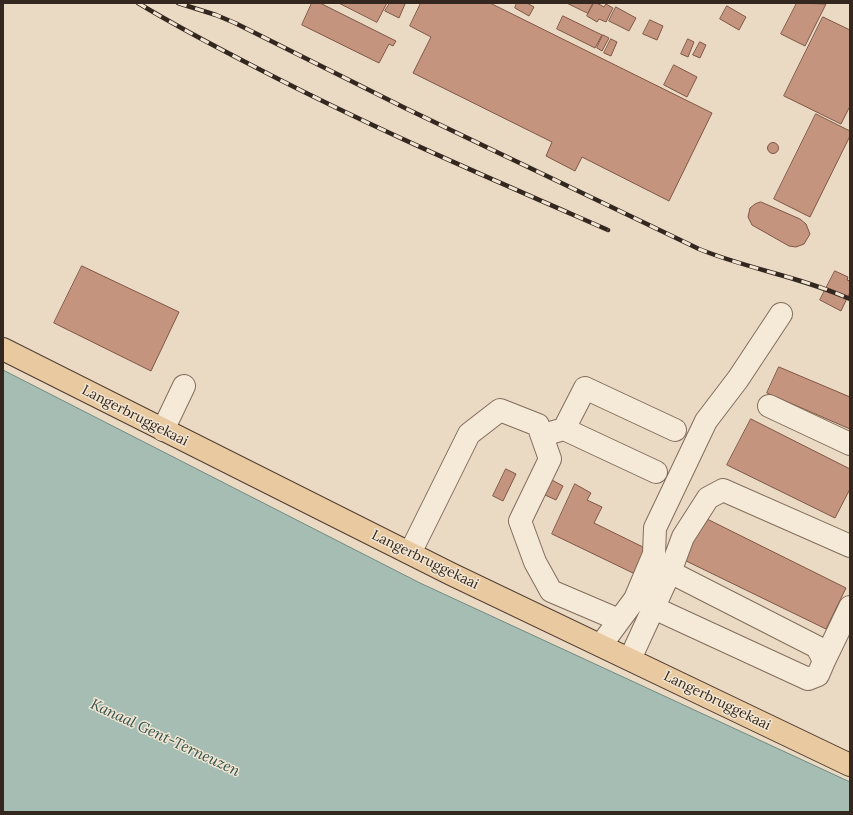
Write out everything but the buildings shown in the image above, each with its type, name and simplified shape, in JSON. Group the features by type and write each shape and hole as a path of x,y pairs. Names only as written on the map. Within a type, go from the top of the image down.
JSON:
{"main road":[{"name":"Langerbruggekaai","path":"3,349 410,553 850,765"}],"lane":[{"path":"600,645 635,599 654,554 655,528 706,421 738,379 781,314"},
{"path":"163,430 184,386"},
{"path":"564,429 585,388 675,430"},
{"path":"769,406 850,444"},
{"path":"410,553 469,434 500,410 538,425 550,459 520,521 535,562 551,591 619,620"},
{"path":"541,436 564,429 656,472"},
{"path":"630,659 670,572 683,536 708,498 723,490 850,546"},
{"path":"670,572 817,647 824,661"},
{"path":"654,608 808,679 818,675 850,607"}],"water":[{"name":"Kanaal Gent-Terneuzen","path":"3,370 420,583 850,782 850,812 3,812"}],"railway":[{"path":"138,3 211,44 298,89 430,152 608,230"},
{"path":"178,3 216,15 235,23 405,108 699,249 736,262 813,285 850,299"}]}
